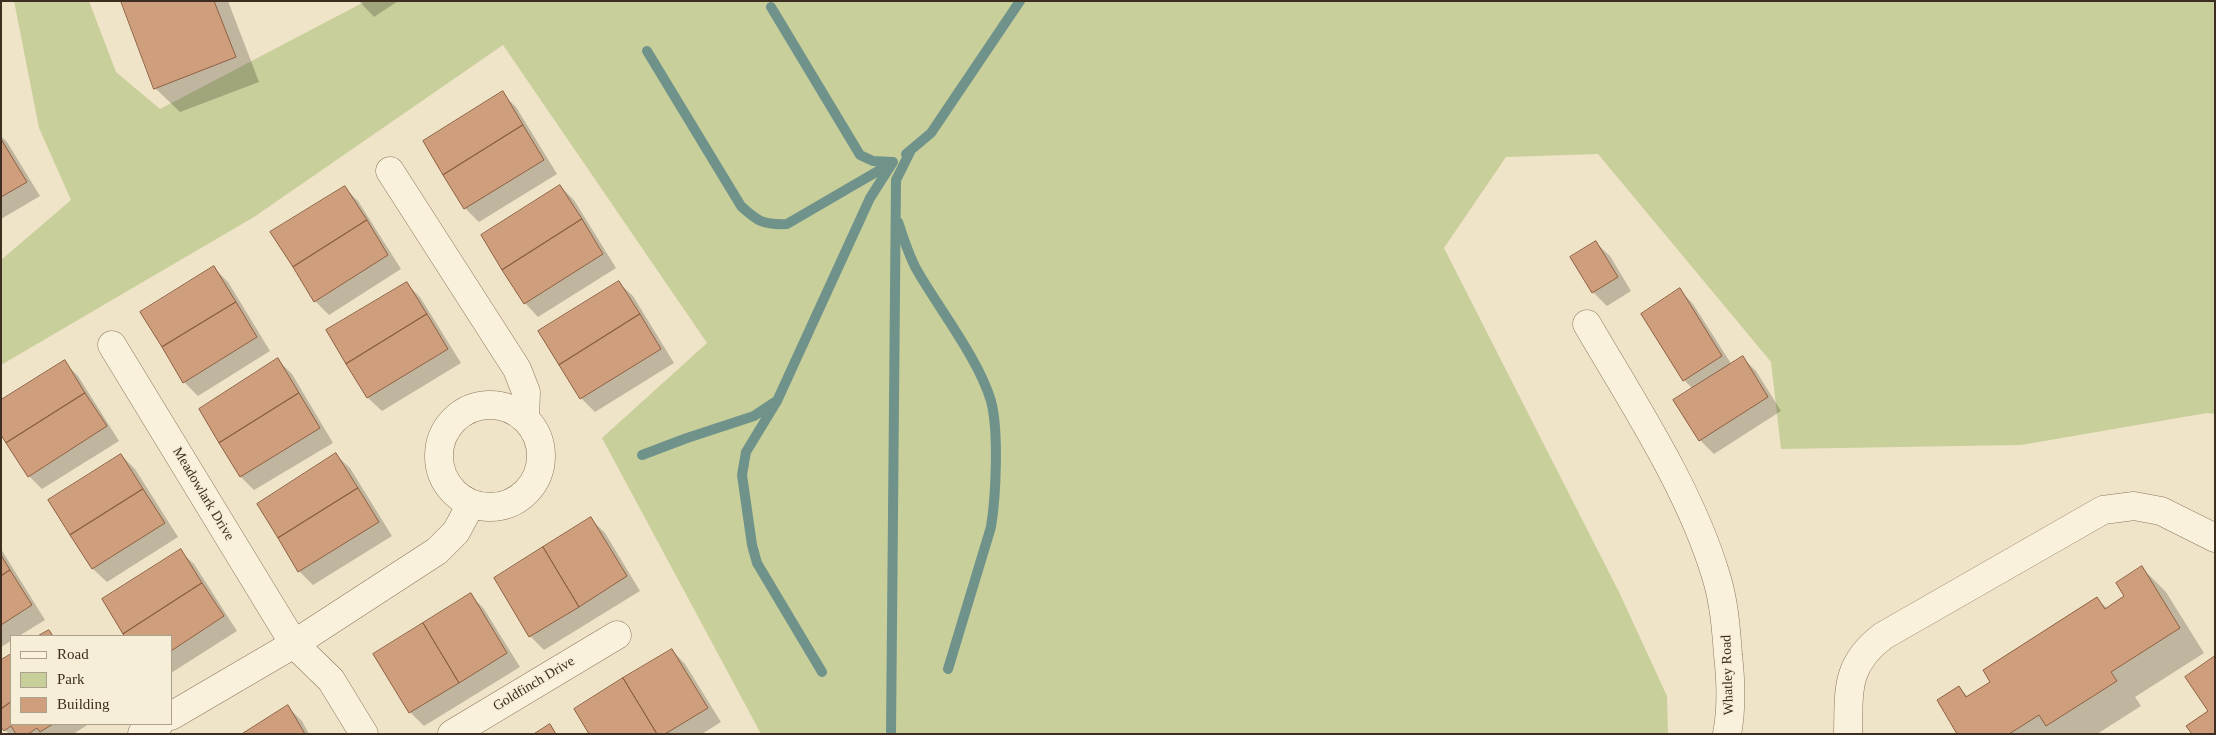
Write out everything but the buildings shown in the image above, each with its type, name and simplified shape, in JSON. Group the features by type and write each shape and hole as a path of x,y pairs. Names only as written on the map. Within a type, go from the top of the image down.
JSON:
{"street":[{"path":"390,171 517,369 526,392 525,418"},
{"name":"Whatley Road","path":"1587,324 1686,497 1717,577 1725,617 1730,675 1730,716 1727,734"},
{"name":"Meadowlark Drive","path":"112,345 294,644"},
{"path":"493,405 510,409 525,418 536,432 541,449 540,467 534,484 522,497 506,506 489,508 471,504 458,496 447,484 441,470 439,454 442,438 451,424 463,414 477,407 493,405"},
{"path":"172,715 294,644 437,551 456,532 471,504"},
{"path":"1848,734 1850,683 1857,662 1870,646 1883,636 2104,510 2134,506 2162,511 2215,538"},
{"name":"Goldfinch Drive","path":"452,734 617,635"},
{"path":"294,644 331,680 364,734"},
{"path":"142,734 157,725"}],"green space":[{"path":"14,1 89,1 116,72 160,109 366,1 2215,1 2215,414 2207,413 2021,445 1781,449 1771,362 1598,154 1506,157 1444,248 1619,592 1667,696 1668,734 761,734 602,438 707,343 503,45 254,217 1,365 1,260 71,200 39,128"}],"waterway":[{"path":"906,154 931,133 1020,1"},
{"path":"771,7 860,155 873,161 892,162"},
{"path":"647,51 741,206 757,219 772,224 787,224 890,164"},
{"path":"891,734 896,180 910,152"},
{"path":"822,672 757,563 752,545 742,475 746,452 777,401 870,198 893,162"},
{"path":"898,222 915,266 978,369 991,401 994,414 996,464 991,527 948,669"},
{"path":"642,455 754,416 775,402"}]}
